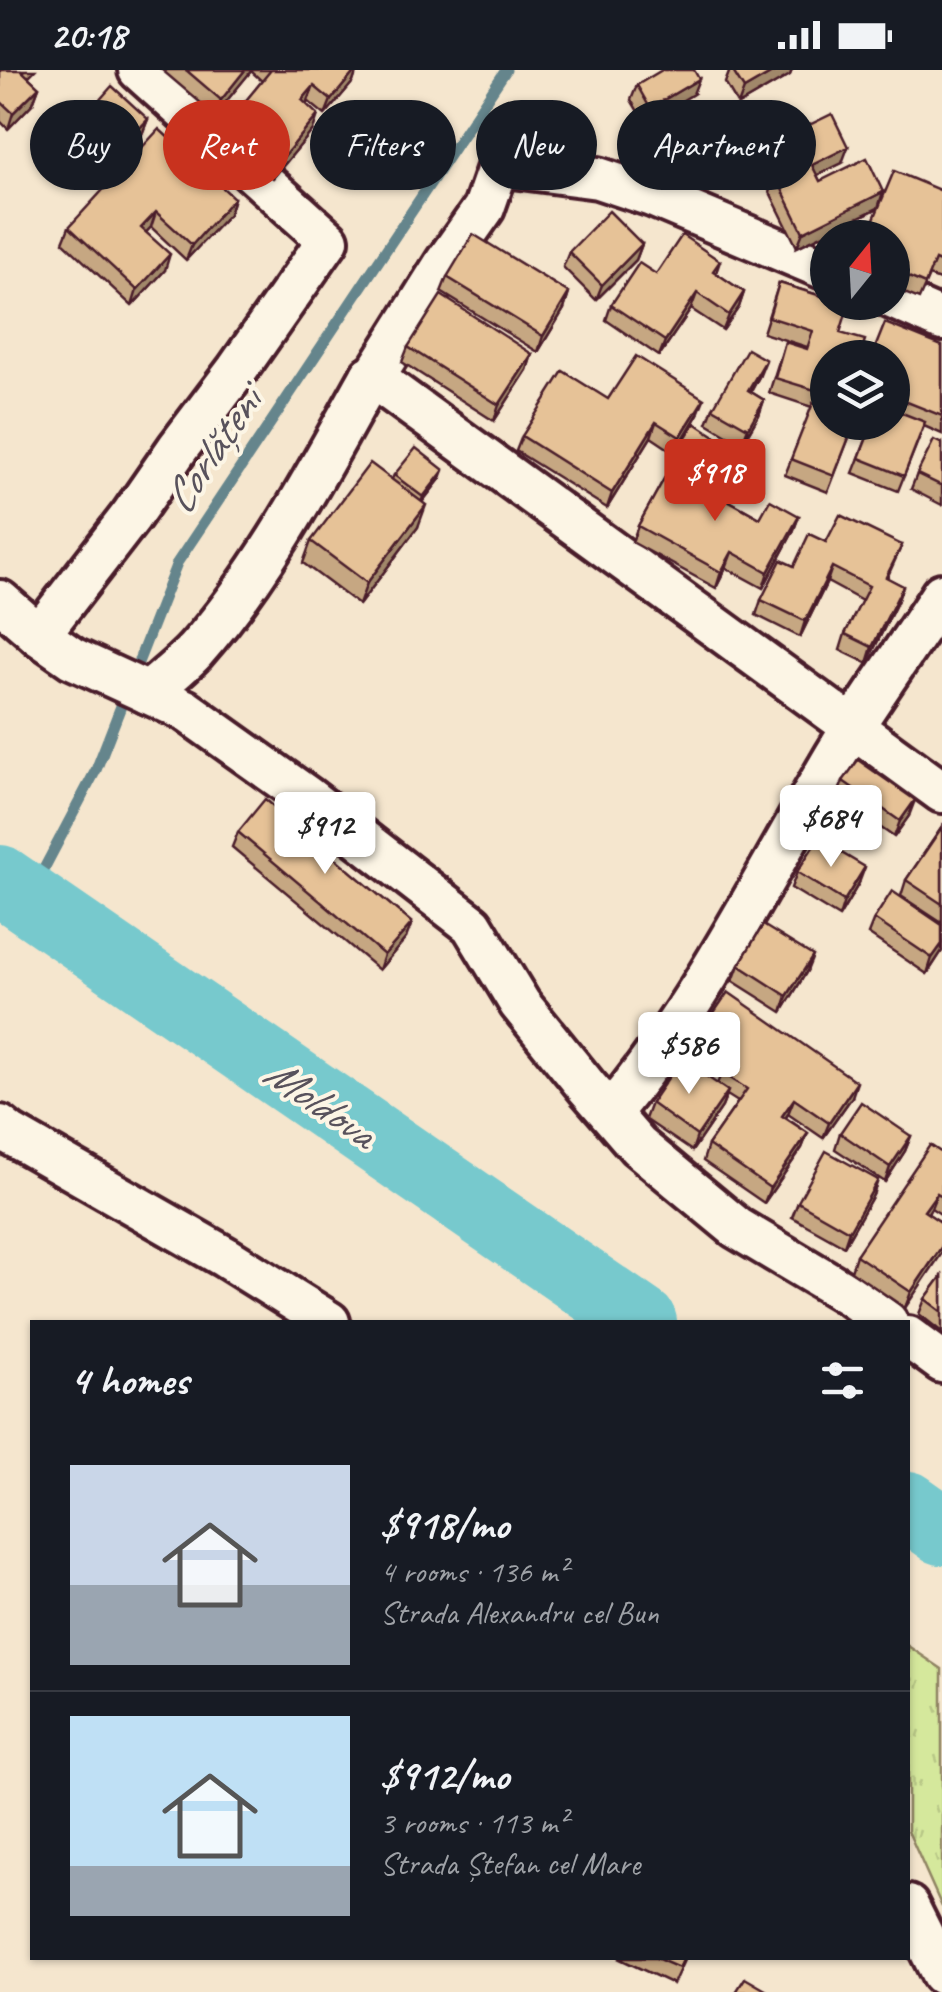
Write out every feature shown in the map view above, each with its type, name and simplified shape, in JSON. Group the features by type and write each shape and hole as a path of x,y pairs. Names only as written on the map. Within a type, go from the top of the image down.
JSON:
{"street":[{"path":"39,634 132,516 328,240 139,70"},
{"path":"148,693 194,653 258,570 372,376 484,208 499,165 598,178 652,196 810,262"},
{"path":"910,306 942,320"},
{"path":"372,376 942,792"},
{"path":"610,1114 643,1074 739,925 852,727 942,594"},
{"path":"0,600 72,658 185,710 307,797 472,925 520,1004 638,1146 737,1228 884,1320"},
{"path":"3,1133 226,1257 326,1320"},
{"path":"910,1338 942,1362"},
{"path":"910,1910 942,1974"}],"green space":[{"path":"910,1647 942,1669 942,1907 910,1835"}],"building":[{"path":"0,70 21,70 39,87 13,113 0,101"},
{"path":"186,70 245,70 221,100"},
{"path":"271,70 356,70 331,100 314,86 302,100 310,108 310,125 290,149 290,100 246,100"},
{"path":"662,70 694,70 699,79 664,100 645,100 637,85"},
{"path":"732,70 777,70 744,89"},
{"path":"112,86 127,100 100,100"},
{"path":"832,114 848,147 816,163 816,122"},
{"path":"159,129 163,133 163,190 225,190 234,198 192,245 156,212 141,228 170,254 137,290 69,227 103,190 143,190 143,146"},
{"path":"867,158 883,192 827,220 810,220 810,228 803,232 782,190 816,190 816,173 820,181"},
{"path":"894,171 942,191 942,263 935,260 925,284 910,278 910,220 874,220"},
{"path":"609,211 642,244 602,285 569,252"},
{"path":"473,234 569,293 543,336 447,277"},
{"path":"682,235 720,261 713,271 744,292 729,315 697,293 665,341 611,305 639,263 656,274"},
{"path":"779,283 810,292 810,320 844,320 840,333 865,340 810,340 813,331 769,317"},
{"path":"441,295 532,354 499,405 408,347"},
{"path":"885,323 942,346 942,416 910,403 910,340 878,340"},
{"path":"810,340 810,389 775,378 785,342 807,349"},
{"path":"747,349 766,360 748,390 764,400 748,428 713,408"},
{"path":"636,356 704,399 680,437 656,422 612,493 522,436 563,371 608,399"},
{"path":"810,411 810,440 848,440 834,476 791,459"},
{"path":"910,416 925,422 904,476 859,458 866,440 910,440"},
{"path":"695,423 742,454 722,483 676,452"},
{"path":"934,440 942,444 942,486 917,474"},
{"path":"416,448 444,470 423,497 394,475"},
{"path":"370,463 426,505 367,583 311,541"},
{"path":"670,468 760,518 770,500 799,516 768,572 732,552 721,572 638,526"},
{"path":"840,515 902,545 886,577 903,586 872,647 845,634 869,586 832,567 805,621 761,600 781,560 794,566 809,534 826,542"},
{"path":"858,760 915,800 900,821 843,781"},
{"path":"265,799 412,923 384,955 238,832"},
{"path":"942,827 942,904 906,880"},
{"path":"818,839 865,867 844,901 797,872"},
{"path":"892,891 942,925 942,944 932,958 874,919"},
{"path":"763,925 813,956 787,996 739,965"},
{"path":"728,992 857,1082 829,1123 794,1099 782,1116 808,1133 770,1188 708,1145 747,1089 721,1072 731,1058 698,1036"},
{"path":"681,1059 728,1091 697,1136 651,1103"},
{"path":"861,1102 911,1136 890,1167 840,1133"},
{"path":"930,1145 942,1153 942,1196 937,1193 924,1211 942,1223 942,1246 911,1292 856,1255"},
{"path":"826,1151 878,1180 849,1231 798,1202"},
{"path":"942,1276 942,1312 925,1299"},
{"path":"661,1960 683,1960 679,1968"},
{"path":"745,1978 769,1992 736,1992"}],"waterway":[{"name":"Corlățeni","path":"28,899 96,770 177,563 506,70"},
{"name":"Moldova","path":"0,880 639,1320"},
{"name":"Moldova","path":"910,1507 942,1530"}]}
